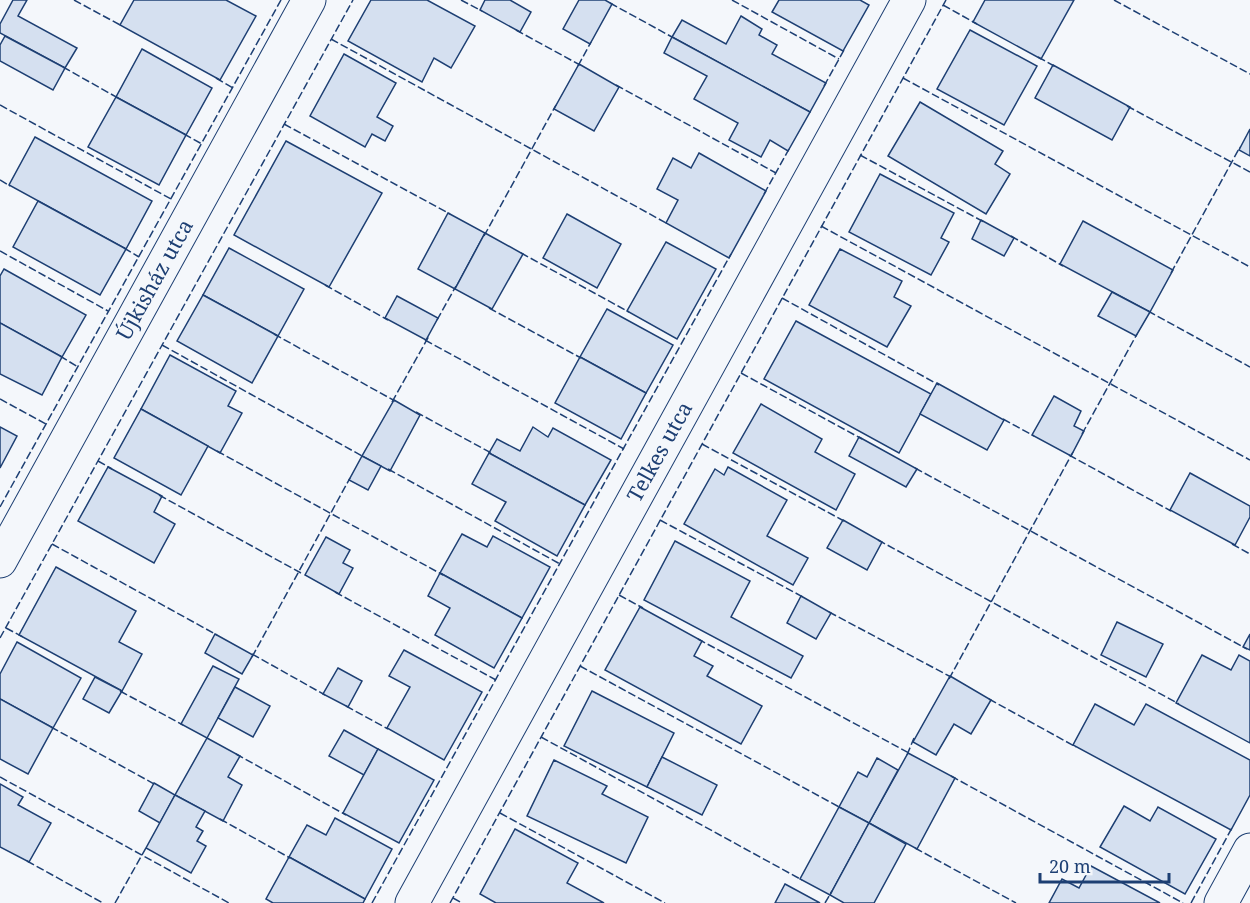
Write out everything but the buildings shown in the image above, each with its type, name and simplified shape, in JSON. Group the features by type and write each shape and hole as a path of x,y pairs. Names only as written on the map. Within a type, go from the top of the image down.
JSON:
{"street":[{"name":"Újkisház utca","path":"0,561 309,0"},
{"name":"Telkes utca","path":"412,903 909,0"},
{"path":"1221,903 1250,850"}],"fence":[{"path":"74,0 122,26"},
{"path":"0,507 281,0"},
{"path":"0,638 353,0"},
{"path":"461,0 482,11"},
{"path":"732,0 839,59"},
{"path":"450,903 946,0"},
{"path":"1114,0 1250,74"},
{"path":"610,3 672,37"},
{"path":"943,5 977,24"},
{"path":"516,30 580,65"},
{"path":"331,39 668,224"},
{"path":"578,66 591,42"},
{"path":"824,86 844,50"},
{"path":"1038,57 1056,67"},
{"path":"63,67 118,98"},
{"path":"216,78 233,88"},
{"path":"903,78 1250,267"},
{"path":"616,85 776,173"},
{"path":"0,105 171,199"},
{"path":"484,236 556,105"},
{"path":"1127,106 1250,172"},
{"path":"284,124 450,214"},
{"path":"184,134 202,144"},
{"path":"1171,273 1240,147"},
{"path":"764,194 789,149"},
{"path":"860,155 984,222"},
{"path":"0,180 10,186"},
{"path":"821,226 1250,460"},
{"path":"1011,236 1063,266"},
{"path":"124,248 139,257"},
{"path":"0,251 108,311"},
{"path":"521,253 629,312"},
{"path":"372,903 731,254"},
{"path":"325,285 388,320"},
{"path":"437,320 456,286"},
{"path":"782,298 939,385"},
{"path":"489,308 581,358"},
{"path":"1148,311 1250,367"},
{"path":"274,334 395,401"},
{"path":"1082,434 1137,334"},
{"path":"392,402 429,336"},
{"path":"425,340 624,449"},
{"path":"162,345 364,457"},
{"path":"60,356 78,367"},
{"path":"741,373 862,439"},
{"path":"0,399 46,424"},
{"path":"416,412 493,454"},
{"path":"1003,419 1034,436"},
{"path":"702,444 844,521"},
{"path":"217,451 443,575"},
{"path":"949,679 1073,452"},
{"path":"1069,455 1171,511"},
{"path":"98,461 112,469"},
{"path":"915,468 1247,649"},
{"path":"388,469 560,564"},
{"path":"252,657 350,478"},
{"path":"159,495 301,573"},
{"path":"660,520 803,597"},
{"path":"878,540 1179,704"},
{"path":"52,544 217,635"},
{"path":"1232,544 1250,554"},
{"path":"335,592 496,680"},
{"path":"619,595 643,608"},
{"path":"829,612 951,677"},
{"path":"6,628 23,637"},
{"path":"698,639 909,753"},
{"path":"252,654 325,695"},
{"path":"580,666 841,808"},
{"path":"120,691 183,725"},
{"path":"989,699 1076,747"},
{"path":"346,706 388,729"},
{"path":"51,727 156,785"},
{"path":"541,737 802,880"},
{"path":"907,755 914,738"},
{"path":"236,754 346,815"},
{"path":"951,776 1183,903"},
{"path":"0,777 229,903"},
{"path":"500,813 665,903"},
{"path":"220,819 290,858"},
{"path":"1191,903 1233,826"},
{"path":"115,903 147,846"},
{"path":"915,848 1016,903"},
{"path":"27,861 103,903"},
{"path":"825,903 832,891"},
{"path":"453,898 462,903"}]}
